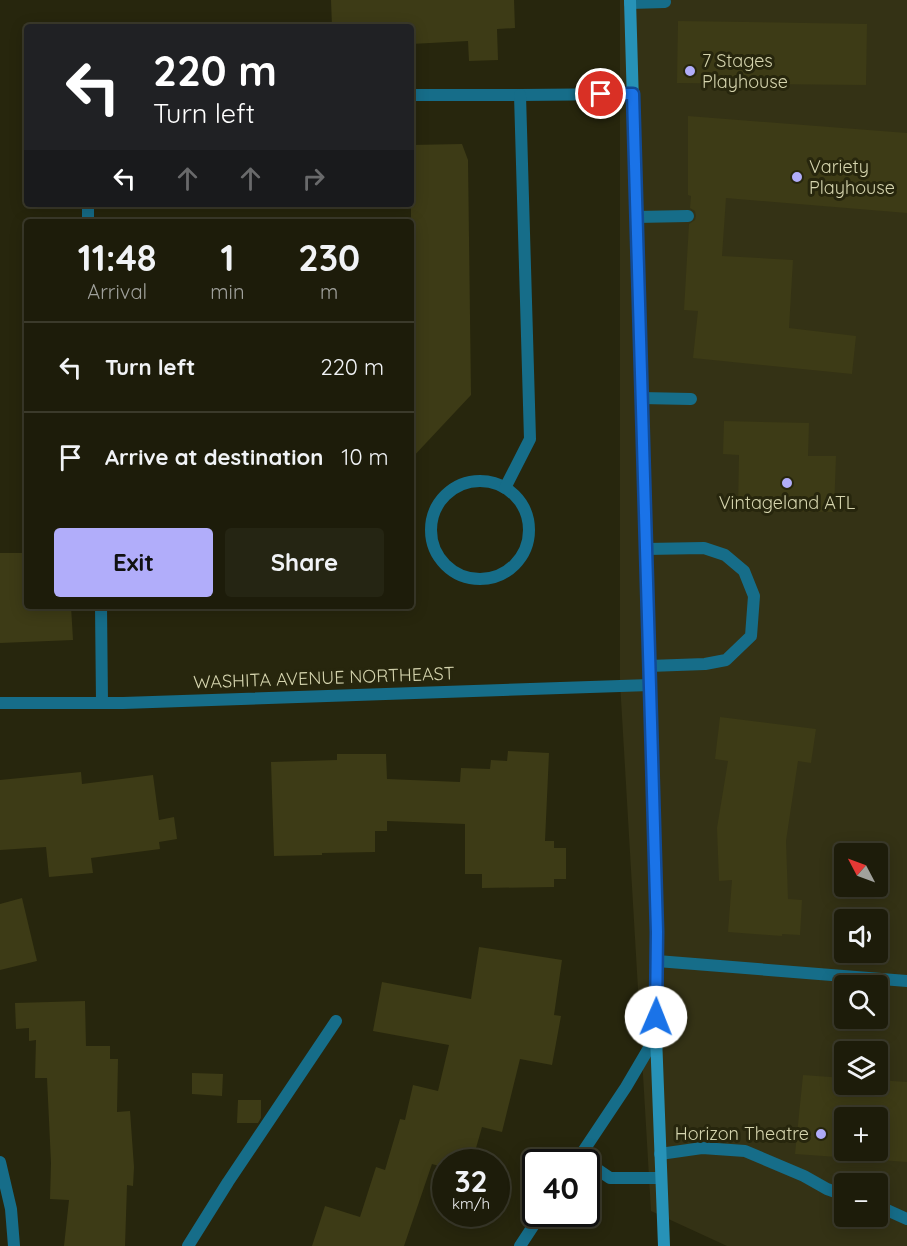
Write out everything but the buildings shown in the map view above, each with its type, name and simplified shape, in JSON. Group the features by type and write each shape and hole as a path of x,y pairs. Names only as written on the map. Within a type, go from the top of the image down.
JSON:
{"street":[{"path":"664,1246 656,1036 657,961 630,1 665,2"},
{"path":"414,95 633,94"},
{"path":"505,488 530,439 520,95"},
{"path":"636,217 688,216"},
{"path":"641,398 691,399"},
{"path":"471,482 488,482 505,488 518,498 526,513 529,527 527,544 520,559 507,571 488,579 470,578 447,567 437,553 431,525 436,509 446,495 455,488 471,482"},
{"path":"646,549 704,548 725,555 744,572 754,596 751,636 726,660 705,664 649,666"},
{"path":"101,609 102,703"},
{"name":"WASHITA AVENUE NORTHEAST","path":"0,703 102,703 650,686"},
{"path":"657,961 907,981"},
{"path":"188,1246 336,1021"},
{"path":"585,1149 656,1036"},
{"path":"660,1154 702,1148 745,1151 834,1191"},
{"path":"0,1162 11,1209 14,1246"},
{"path":"600,1172 610,1178 661,1178"},
{"path":"888,1211 907,1220"},
{"path":"519,1246 532,1227"}],"shaded area":[{"path":"620,0 907,0 907,1246 727,1246 651,1211 620,682"}],"place":[{"name":"7 Stages Playhouse","path":"690,71"},
{"name":"Variety Playhouse","path":"797,177"},
{"name":"Vintageland ATL","path":"787,483"},
{"name":"Horizon Theatre","path":"821,1134"}],"route":[{"path":"601,94 633,94 657,932 656,1017"}]}
